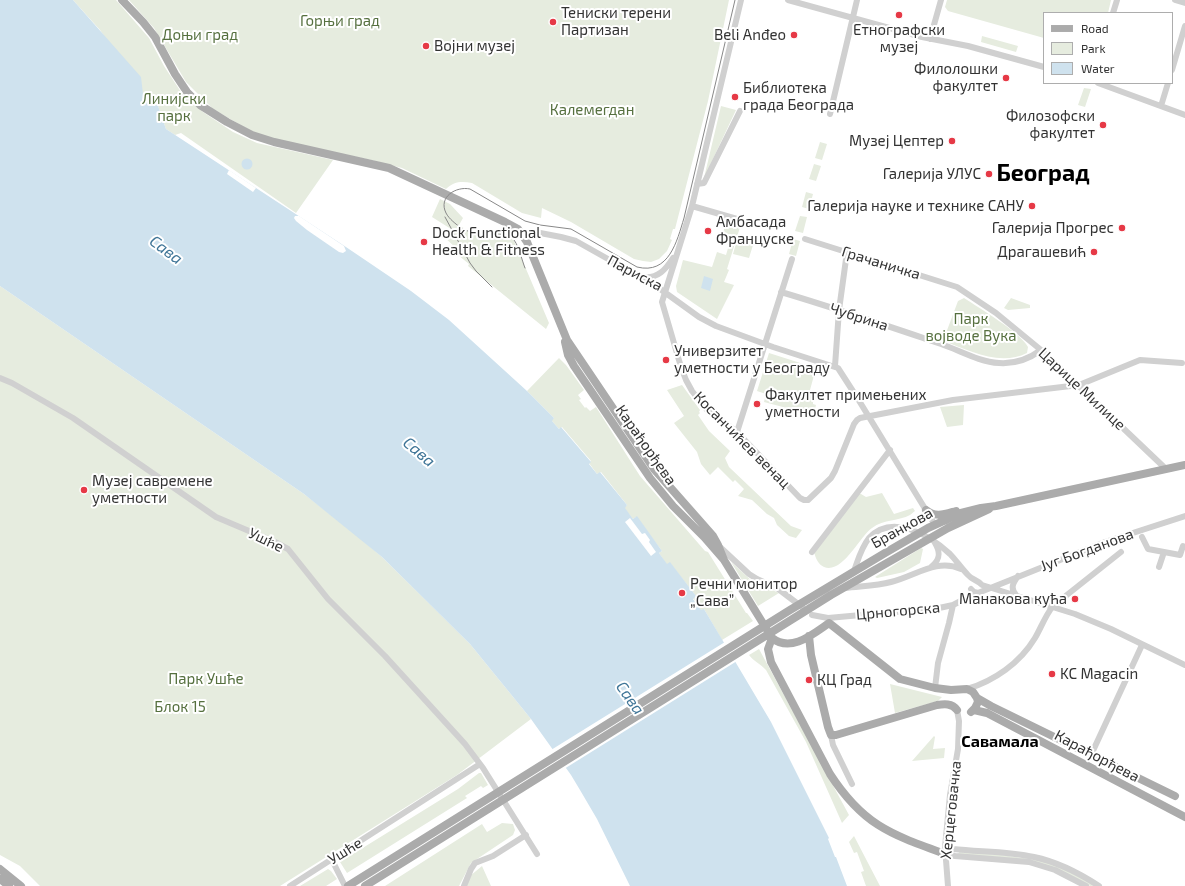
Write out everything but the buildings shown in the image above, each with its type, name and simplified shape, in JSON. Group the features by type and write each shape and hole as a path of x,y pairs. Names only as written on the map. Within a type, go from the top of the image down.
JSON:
{"main road":[{"path":"122,0 152,33 187,92 200,105 215,115 260,138 324,154 379,165 395,171 513,225 523,236"},
{"name":"Карађорђева","path":"523,236 564,335 603,395 651,464 665,483 704,526 719,546 724,560"},
{"name":"Карађорђева","path":"564,335 568,354 574,366 650,478 673,506 707,540 724,560 772,638"},
{"name":"Бранкова","path":"348,886 854,571 932,527 971,510 996,506 1185,465"},
{"name":"Бранкова","path":"365,886 831,595 912,548 996,506"},
{"path":"926,510 937,515 960,510 971,510"},
{"path":"827,624 800,641 789,644 781,643 772,638 768,649 771,662 830,774 840,789 858,810 878,826 892,834 910,842 945,851"},
{"name":"Карађорђева","path":"827,624 900,679 935,688 951,690 964,689 973,692 977,698 978,704 973,711 987,713 1185,817"},
{"path":"809,636 811,655 831,735 836,735 937,705 945,704 956,708"},
{"name":"Карађорђева","path":"977,698 1176,796"},
{"path":"0,869 21,886"},
{"path":"0,879 9,886"}],"street":[{"name":"Париска","path":"523,236 535,232 576,241 665,292 692,206 741,0"},
{"path":"788,0 930,39 968,46 1043,67"},
{"path":"830,114 857,0"},
{"path":"930,39 941,0"},
{"path":"1113,12 1117,0"},
{"path":"1175,0 1185,3"},
{"path":"1173,67 1185,26"},
{"path":"1101,84 1185,114"},
{"path":"1161,106 1168,84"},
{"path":"697,184 704,183 740,111"},
{"path":"692,206 737,219"},
{"name":"Грачаничка","path":"805,239 957,287 996,313"},
{"path":"640,277 649,278 663,272 679,250"},
{"path":"835,366 839,310 847,252"},
{"path":"737,432 792,260"},
{"path":"665,292 699,317 716,326 764,344 835,366 840,369 926,510 932,527"},
{"name":"Косанчићев венац","path":"665,292 662,302 686,380 696,397 708,410 737,432 800,498 806,500 831,478 856,420 869,416"},
{"name":"Чубрина","path":"781,292 937,342 986,361 1010,363 1023,360 1042,350"},
{"name":"Царице Милице","path":"996,313 1042,350 1166,469"},
{"path":"869,416 953,400 1079,385 1140,360 1182,363"},
{"name":"Ушће","path":"0,378 12,383 73,418 216,517 288,549 328,599 406,678 465,744 480,764 537,854"},
{"path":"812,552 890,450"},
{"name":"Југ Богданова","path":"990,587 1123,536 1185,516"},
{"path":"854,571 862,549 873,534 882,529 901,527 911,530 935,543 950,554 976,587 990,587 1075,614 1100,624 1185,665"},
{"path":"1142,537 1148,549 1180,555 1183,546"},
{"path":"929,568 936,562 940,552 935,543"},
{"name":"Карађорђева","path":"719,546 749,574 756,579 778,588 812,615 827,624"},
{"path":"964,689 978,686 995,676 1022,655 1034,639 1053,606 1121,552"},
{"path":"1159,567 1164,552"},
{"path":"842,589 891,582 939,565 950,565 963,570"},
{"path":"1017,596 1012,586 1018,576"},
{"name":"Црногорска","path":"812,615 828,618 933,609 953,605 968,597 976,587"},
{"path":"935,688 938,663 953,605"},
{"name":"Црногорска","path":"827,624 843,616"},
{"path":"1091,755 1142,645"},
{"name":"Херцеговачка","path":"948,886 945,851 950,795 958,748 959,721 956,708"},
{"path":"831,735 833,745 852,784"},
{"name":"Ушће","path":"290,886 480,764"},
{"path":"464,886 475,863 493,856 526,835"},
{"path":"945,851 953,849 1021,854 1035,857 1068,868 1099,886"},
{"path":"945,851 955,856 1030,862 1055,870 1086,886"},
{"path":"332,860 339,874 346,878 348,886"}],"green space":[{"name":"Линијски парк","path":"73,0 116,0 149,38 164,66 181,92 203,112 233,132 257,143 333,160 296,213 181,133 175,135 166,129 157,103 158,100 143,94 100,30"},
{"name":"Калемегдан","path":"129,0 729,0 708,101 675,229 673,229 670,239 672,240 667,251 659,259 651,262 634,259 571,222 542,208 541,218 522,213 472,183 458,182 452,184 446,189 402,168 281,141 257,134 212,108 186,82 154,28"},
{"path":"947,0 1111,0 1108,12 1043,12 1043,38 948,11 945,7"},
{"path":"982,36 1018,46 1016,52 981,42"},
{"path":"1084,88 1091,89 1085,107 1078,105"},
{"path":"721,106 736,110 704,178"},
{"path":"820,142 827,144 822,160 815,158"},
{"path":"814,164 821,166 816,181 809,179"},
{"path":"806,192 813,194 809,209 802,207"},
{"path":"440,199 450,204 463,218 459,225 471,233 474,228 484,232 487,229 498,231 506,230 512,236 549,323 546,329 468,266 469,264 453,251 455,247 445,238 451,229 432,217"},
{"path":"800,216 807,217 803,233 795,231"},
{"path":"727,220 741,224 727,269 729,270 724,282 734,285 717,319 677,292 676,286 683,260 712,267 717,252 726,255 729,245 720,242"},
{"path":"793,239 800,241 796,256 789,254"},
{"path":"737,240 753,245 749,258 733,254"},
{"name":"Парк Ушће","path":"0,286 304,494 353,532 382,557 470,644 531,719 457,775 280,886 40,886 20,866 0,855"},
{"name":"Парк војводе Вука","path":"964,298 1017,334 1028,347 1027,353 1016,357 995,358 984,356 943,341 958,301"},
{"path":"1011,298 1030,305 1030,308 1008,310 1004,308"},
{"path":"769,353 816,368 810,390 818,391 817,399 813,399 813,404 816,405 815,409 798,411 764,402 766,394 757,391"},
{"path":"559,358 566,365 584,390 578,395 581,399 579,400 585,408 586,407 590,411 596,407 640,476 705,551 708,552 746,613 753,621 722,640 704,609 701,611 693,598 696,596 670,563 667,565 659,553 662,551 636,517 633,519 624,508 627,505 601,472 597,474 589,463 591,461 562,427 559,429 551,420 554,418 527,391"},
{"path":"682,385 700,410 698,415 709,431 730,451 725,458 729,467 791,526 802,530 796,538 789,536 777,525 774,518 767,514 752,500 738,496 744,489 735,480 733,482 718,467 710,475 701,464 697,452 674,423 684,416 667,390"},
{"path":"964,405 963,425 947,427 940,407"},
{"path":"882,493 894,514 913,508 915,511 906,517 881,523 872,528 850,554 838,565 831,568 824,567 820,564 816,559 814,552 859,494 866,497"},
{"path":"921,548 923,549 920,563 904,572 877,578 875,577"},
{"path":"731,562 752,581 779,593 758,606"},
{"path":"759,649 849,815 842,823 806,742 766,670 749,655"},
{"path":"890,684 942,697 938,701 895,713"},
{"path":"934,736 933,749 945,748 944,758 912,761"},
{"path":"481,773 488,785 483,788 481,786 465,796 467,798 347,873 340,862 458,789"},
{"path":"502,823 513,824 515,830 513,835 471,863 459,886 385,886 482,824 487,832"},
{"path":"854,836 880,886 866,886 861,872 864,871 857,852 854,853 849,842"},
{"path":"959,852 1002,855 1044,861 1077,875 1095,886 1090,886 1051,867 958,855"},
{"path":"482,866 491,886 466,886 470,876"},
{"path":"328,869 337,879 326,886 300,886"}],"water":[{"name":"Сава","path":"0,0 73,0 141,77 143,94 158,100 157,103 166,129 411,291 449,320 527,391 554,418 552,421 559,429 561,427 591,462 589,464 597,474 600,472 627,505 625,508 633,519 637,516 662,551 659,553 667,564 670,562 696,596 693,599 701,610 704,609 771,722 829,838 828,839 847,886 630,886 597,819 580,790 531,719 470,644 382,557 304,494 0,286"},
{"path":"247,158 251,160 253,164 251,168 247,170 243,168 241,164 243,160"},
{"path":"704,276 713,279 710,291 701,288"}],"pier":[{"path":"229,170 256,188 253,192 227,174"},
{"path":"295,216 299,216 344,246 346,251 343,253 339,252 296,221 294,218"},
{"path":"630,518 642,534 645,533 650,540 649,542 656,552 651,556 625,522"},
{"path":"725,642 737,661 564,769 551,750"}],"tram line":[{"path":"525,268 518,247 512,238 501,234 473,232 461,228 446,213 444,207 446,198 454,191 459,189 470,189 525,221 540,225 571,229 637,267 648,268 657,266 670,254 684,218 735,0"},
{"path":"445,217 470,263 492,287"}],"place":[{"name":"Етнографски музеј","path":"899,15"},
{"name":"Тениски терени Партизан","path":"553,22"},
{"name":"Beli Anđeo","path":"794,35"},
{"name":"Војни музеј","path":"426,46"},
{"name":"Филолошки факултет","path":"1006,78"},
{"name":"Библиотека града Београда","path":"735,97"},
{"name":"Филозофски факултет","path":"1103,125"},
{"name":"Музеј Цептер","path":"952,141"},
{"name":"Галерија УЛУС","path":"989,174"},
{"name":"Галерија науке и технике САНУ","path":"1032,206"},
{"name":"Галерија Прогрес","path":"1122,228"},
{"name":"Амбасада Француске","path":"708,231"},
{"name":"Dock Functional Health & Fitness","path":"424,242"},
{"name":"Драгашевић","path":"1094,252"},
{"name":"Универзитет уметности у Београду","path":"666,360"},
{"name":"Факултет примењених уметности","path":"757,404"},
{"name":"Музеј савремене уметности","path":"84,490"},
{"name":"Речни монитор „Сава”","path":"682,593"},
{"name":"Манакова кућа","path":"1075,599"},
{"name":"KC Magacin","path":"1052,674"},
{"name":"КЦ Град","path":"809,680"}],"district":[{"name":"Београд","path":"1043,173"},
{"name":"Савамала","path":"1000,742"}],"park label":[{"name":"Горњи град","path":"340,21"},
{"name":"Доњи град","path":"200,35"},
{"name":"Блок 15","path":"180,707"}]}
